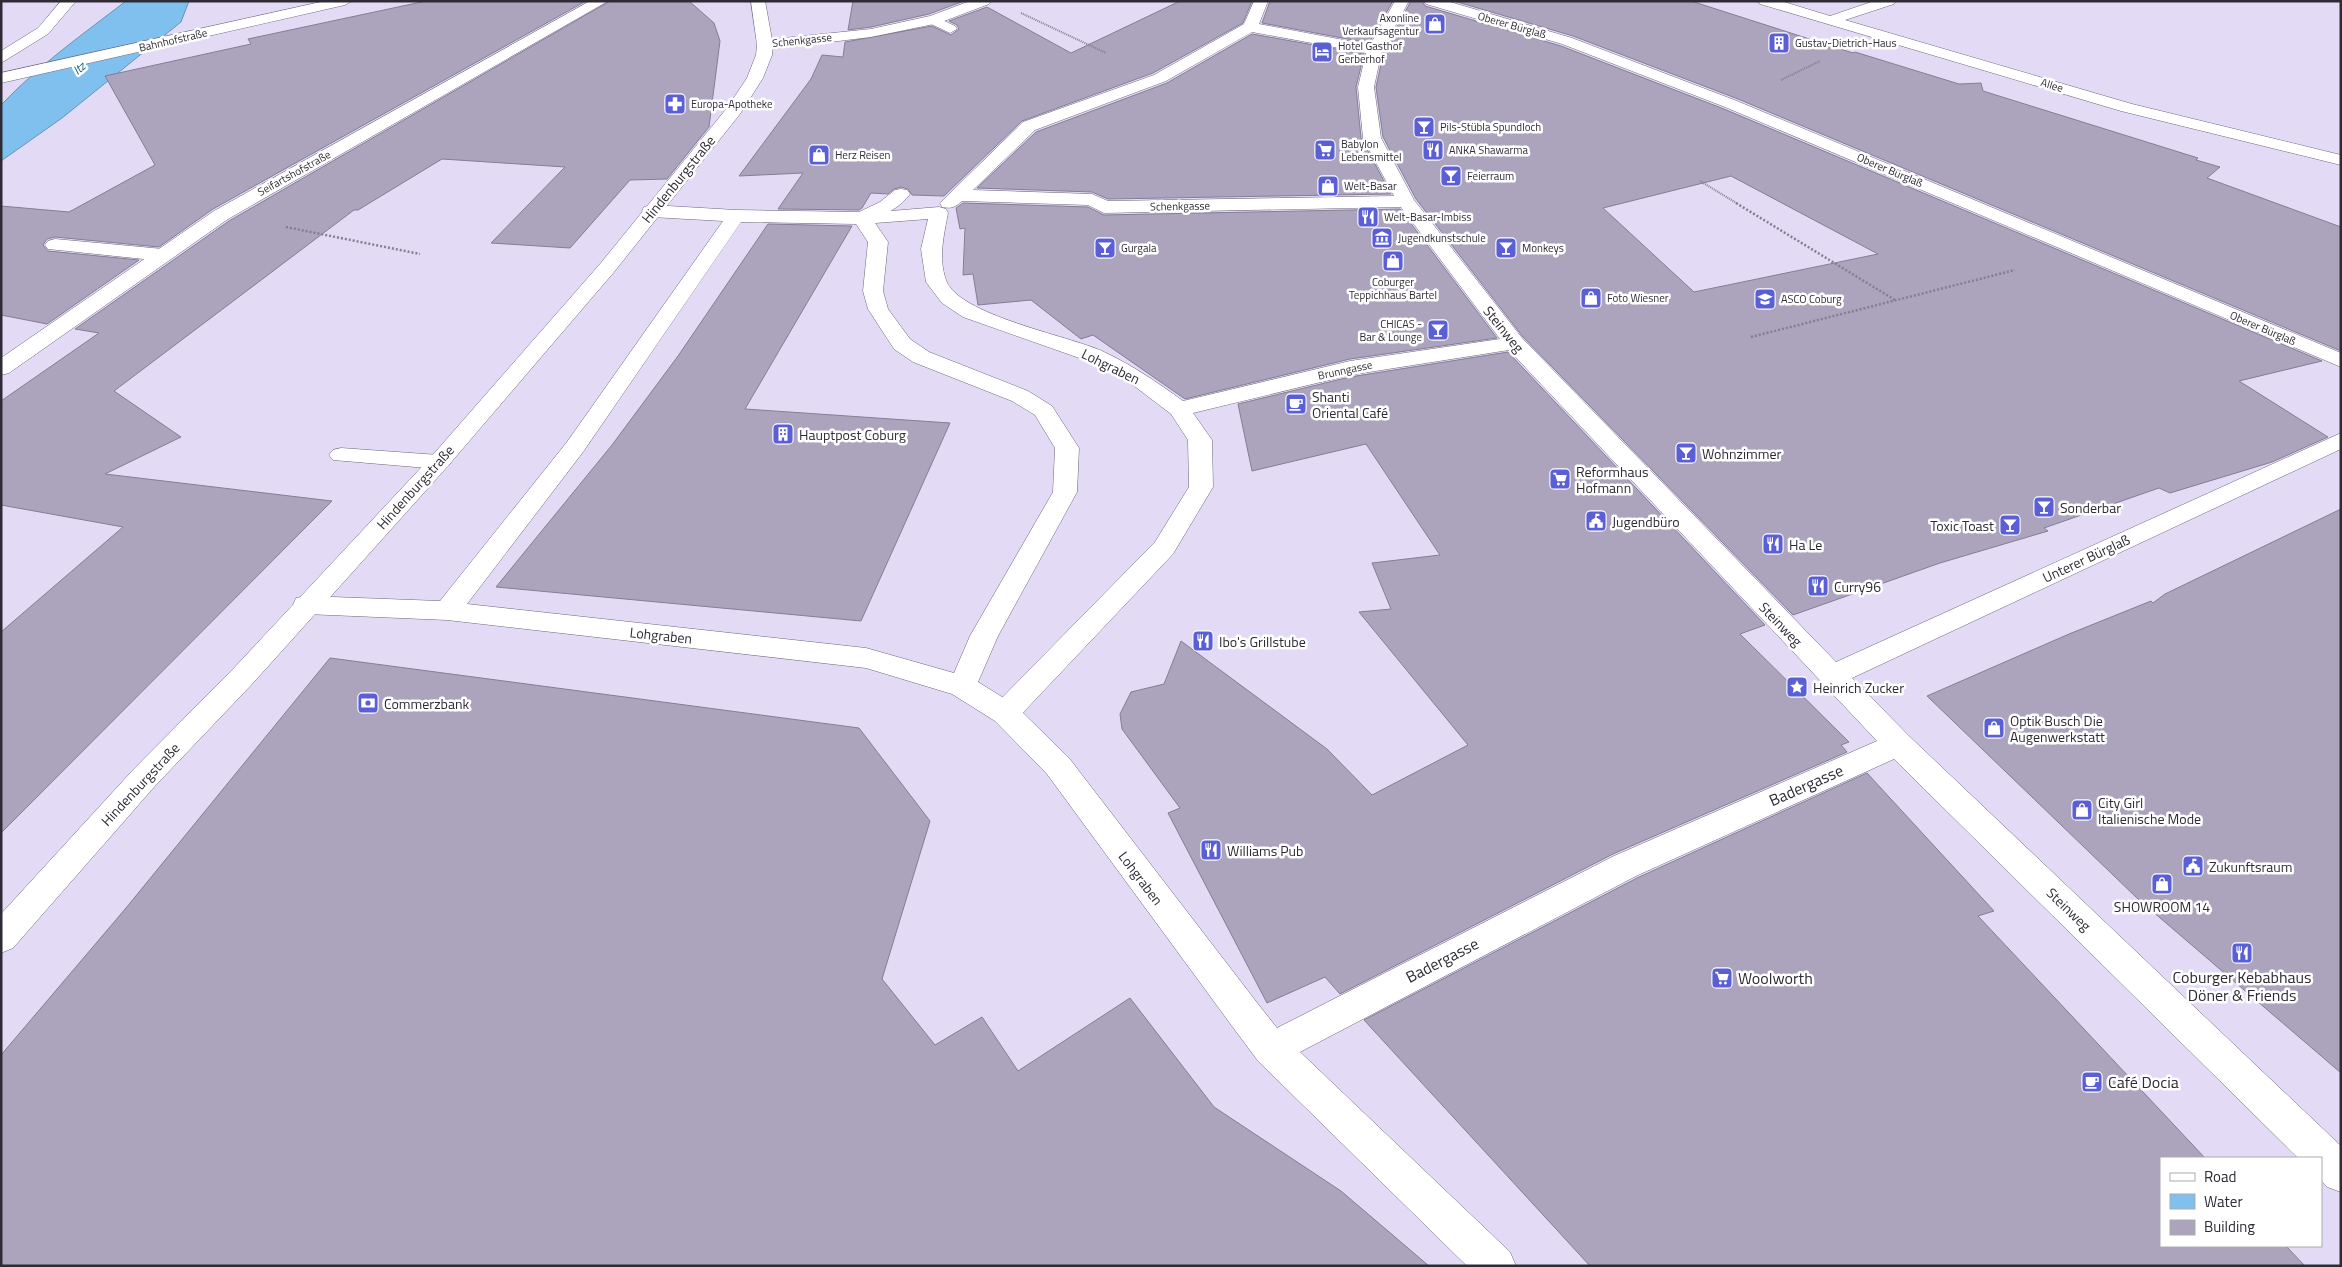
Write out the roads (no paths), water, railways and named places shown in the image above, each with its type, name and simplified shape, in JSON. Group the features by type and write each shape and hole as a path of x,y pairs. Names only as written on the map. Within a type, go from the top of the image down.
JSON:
{"street":[{"path":"1,58 43,31 69,1"},
{"name":"Bahnhofstraße","path":"1,78 345,1"},
{"name":"Seifartshofstraße","path":"1,368 221,214 601,1"},
{"name":"Hindenburgstraße","path":"1,938 144,778 244,675 306,605 439,462 607,268 739,104 761,66 766,45 758,1"},
{"name":"Schenkgasse","path":"766,45 871,33 934,20 984,1"},
{"path":"651,211 736,216 862,218 939,213 1029,126 1160,78 1250,27 1261,1"},
{"name":"Steinweg","path":"1402,1 1374,50 1366,87 1372,138 1406,201 1514,343 1898,744 2341,1173"},
{"name":"Oberer Bürglaß","path":"1431,1 1559,38 1731,104 2341,360"},
{"name":"Allee","path":"1765,1 2127,108 2341,160"},
{"path":"1832,20 1890,1"},
{"path":"934,20 950,29"},
{"path":"1250,27 1374,50"},
{"path":"862,218 887,206 901,194"},
{"name":"Schenkgasse","path":"956,195 1092,200 1104,207 1406,201"},
{"name":"Lohgraben","path":"939,213 931,249 936,282 950,299 970,313 1093,355 1137,377 1179,409 1200,440 1201,487 1164,548 1004,713"},
{"path":"447,611 576,447 736,216"},
{"path":"862,218 878,242 873,292 878,310 902,344 921,357 1020,396 1044,411 1067,448 1065,492 984,636 962,686"},
{"path":"55,245 163,256"},
{"name":"Brunngasse","path":"1179,409 1350,368 1514,343"},
{"name":"Unterer Bürglaß","path":"1831,676 2341,440"},
{"path":"341,454 439,462"},
{"name":"Lohgraben","path":"306,605 447,611 866,658 962,686 1004,713 1058,766 1271,1049"},
{"name":"Badergasse","path":"1271,1049 1625,866 1898,744"},
{"path":"1271,1049 1496,1266"}],"water":[{"name":"Itz","path":"126,1 189,1 181,22 62,118 1,161 1,105 45,64"}],"place":[{"name":"Axonline Verkaufsagentur","path":"1435,24"},
{"name":"Gustav-Dietrich-Haus","path":"1779,43"},
{"name":"Hotel Gasthof Gerberhof","path":"1322,52"},
{"name":"Europa-Apotheke","path":"675,104"},
{"name":"Pils-Stübla Spundloch","path":"1424,127"},
{"name":"Babylon Lebensmittel","path":"1325,150"},
{"name":"ANKA Shawarma","path":"1433,150"},
{"name":"Herz Reisen","path":"819,155"},
{"name":"Feierraum","path":"1451,176"},
{"name":"Welt-Basar","path":"1328,186"},
{"name":"Welt-Basar-Imbiss","path":"1368,217"},
{"name":"Jugendkunstschule","path":"1382,238"},
{"name":"Gurgala","path":"1105,248"},
{"name":"Monkeys","path":"1506,248"},
{"name":"Coburger Teppichhaus Bartel","path":"1393,261"},
{"name":"Foto Wiesner","path":"1591,298"},
{"name":"ASCO Coburg","path":"1765,299"},
{"name":"CHICAS - Bar & Lounge","path":"1438,330"},
{"name":"Shanti Oriental Café","path":"1296,404"},
{"name":"Hauptpost Coburg","path":"783,434"},
{"name":"Wohnzimmer","path":"1686,453"},
{"name":"Reformhaus Hofmann","path":"1560,479"},
{"name":"Sonderbar","path":"2044,507"},
{"name":"Jugendbüro","path":"1596,521"},
{"name":"Toxic Toast","path":"2010,525"},
{"name":"Ha Le","path":"1773,544"},
{"name":"Curry96","path":"1818,586"},
{"name":"Ibo's Grillstube","path":"1203,641"},
{"name":"Heinrich Zucker","path":"1797,687"},
{"name":"Commerzbank","path":"368,703"},
{"name":"Optik Busch Die Augenwerkstatt","path":"1994,728"},
{"name":"City Girl Italienische Mode","path":"2082,810"},
{"name":"Williams Pub","path":"1211,850"},
{"name":"Zukunftsraum","path":"2193,866"},
{"name":"SHOWROOM 14","path":"2162,884"},
{"name":"Coburger Kebabhaus Döner & Friends","path":"2242,953"},
{"name":"Woolworth","path":"1722,978"},
{"name":"Café Docia","path":"2092,1082"}]}
